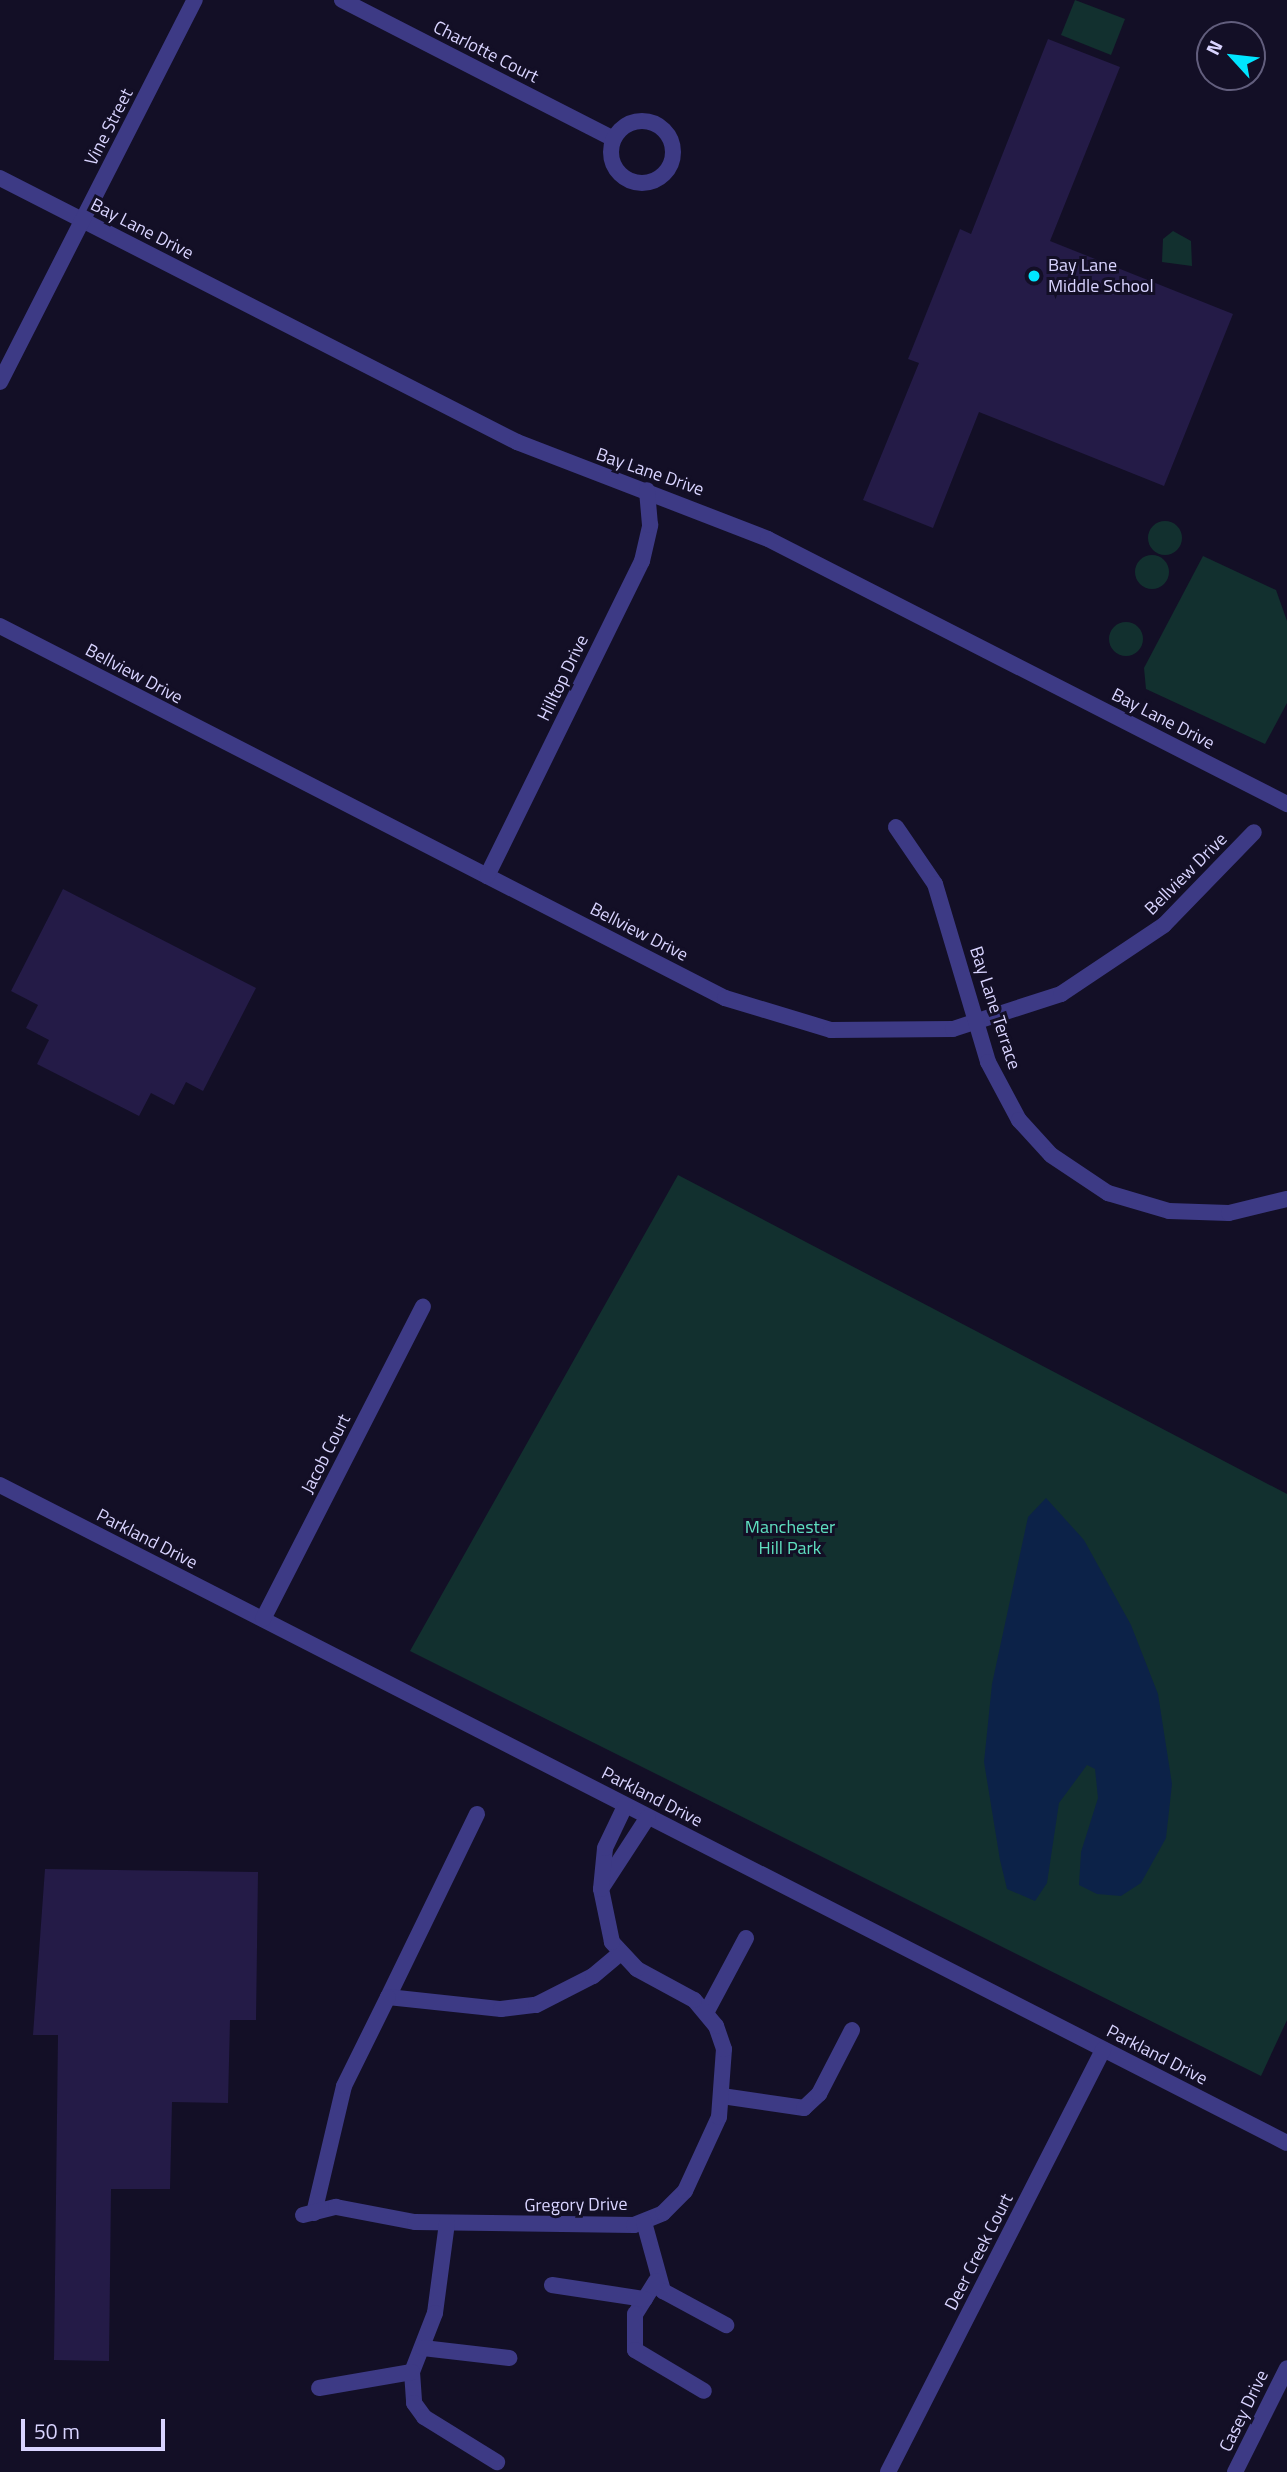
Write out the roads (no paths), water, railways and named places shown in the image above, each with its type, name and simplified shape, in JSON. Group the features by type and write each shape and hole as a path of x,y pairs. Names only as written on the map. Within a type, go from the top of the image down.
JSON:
{"street":[{"name":"Vine Street","path":"0,382 195,0"},
{"name":"Charlotte Court","path":"342,0 614,139"},
{"name":"Bay Lane Drive","path":"0,178 517,442 768,539 1287,804"},
{"name":"Hilltop Drive","path":"487,876 642,561 650,525 647,490"},
{"name":"Bellview Drive","path":"0,626 725,998 776,1017 874,1033 977,1024 1061,994 1132,952 1254,832"},
{"name":"Bay Lane Terrace","path":"896,827 935,884 988,1062 1019,1120 1088,1182 1128,1201 1189,1213 1229,1213 1287,1199"},
{"name":"Jacob Court","path":"263,1619 424,1307"},
{"name":"Parkland Drive","path":"0,1485 1287,2143"},
{"path":"477,1814 388,1997 501,2010 536,2005 593,1976 620,1953 606,1923 601,1889 605,1848 625,1806"},
{"path":"601,1889 648,1817"},
{"path":"706,2013 746,1938"},
{"name":"Gregory Drive","path":"388,1997 344,2087 309,2214 336,2207 447,2223 583,2228 644,2222 669,2207 695,2177 722,2096 724,2049 706,2013 620,1953"},
{"path":"722,2096 804,2108 819,2094 852,2030"},
{"name":"Deer Creek Court","path":"888,2472 1103,2050"},
{"path":"644,2222 656,2281 645,2298 630,2333 635,2350 704,2391"},
{"path":"447,2223 435,2314 412,2372 414,2403 424,2417 496,2462"},
{"path":"656,2281 726,2325"},
{"path":"552,2285 645,2298"},
{"path":"423,2348 509,2358"},
{"name":"Casey Drive","path":"1235,2472 1287,2368"},
{"path":"319,2388 412,2372"}],"water":[{"path":"1046,1498 1084,1540 1131,1625 1158,1694 1172,1784 1166,1838 1141,1883 1121,1896 1097,1894 1079,1885 1081,1852 1098,1798 1095,1769 1087,1765 1059,1803 1047,1883 1035,1901 1007,1889 1000,1860 984,1762 992,1684 1028,1517"}],"place":[{"name":"Bay Lane Middle School","path":"1034,276"}],"park label":[{"name":"Manchester Hill Park","path":"790,1538"}]}
